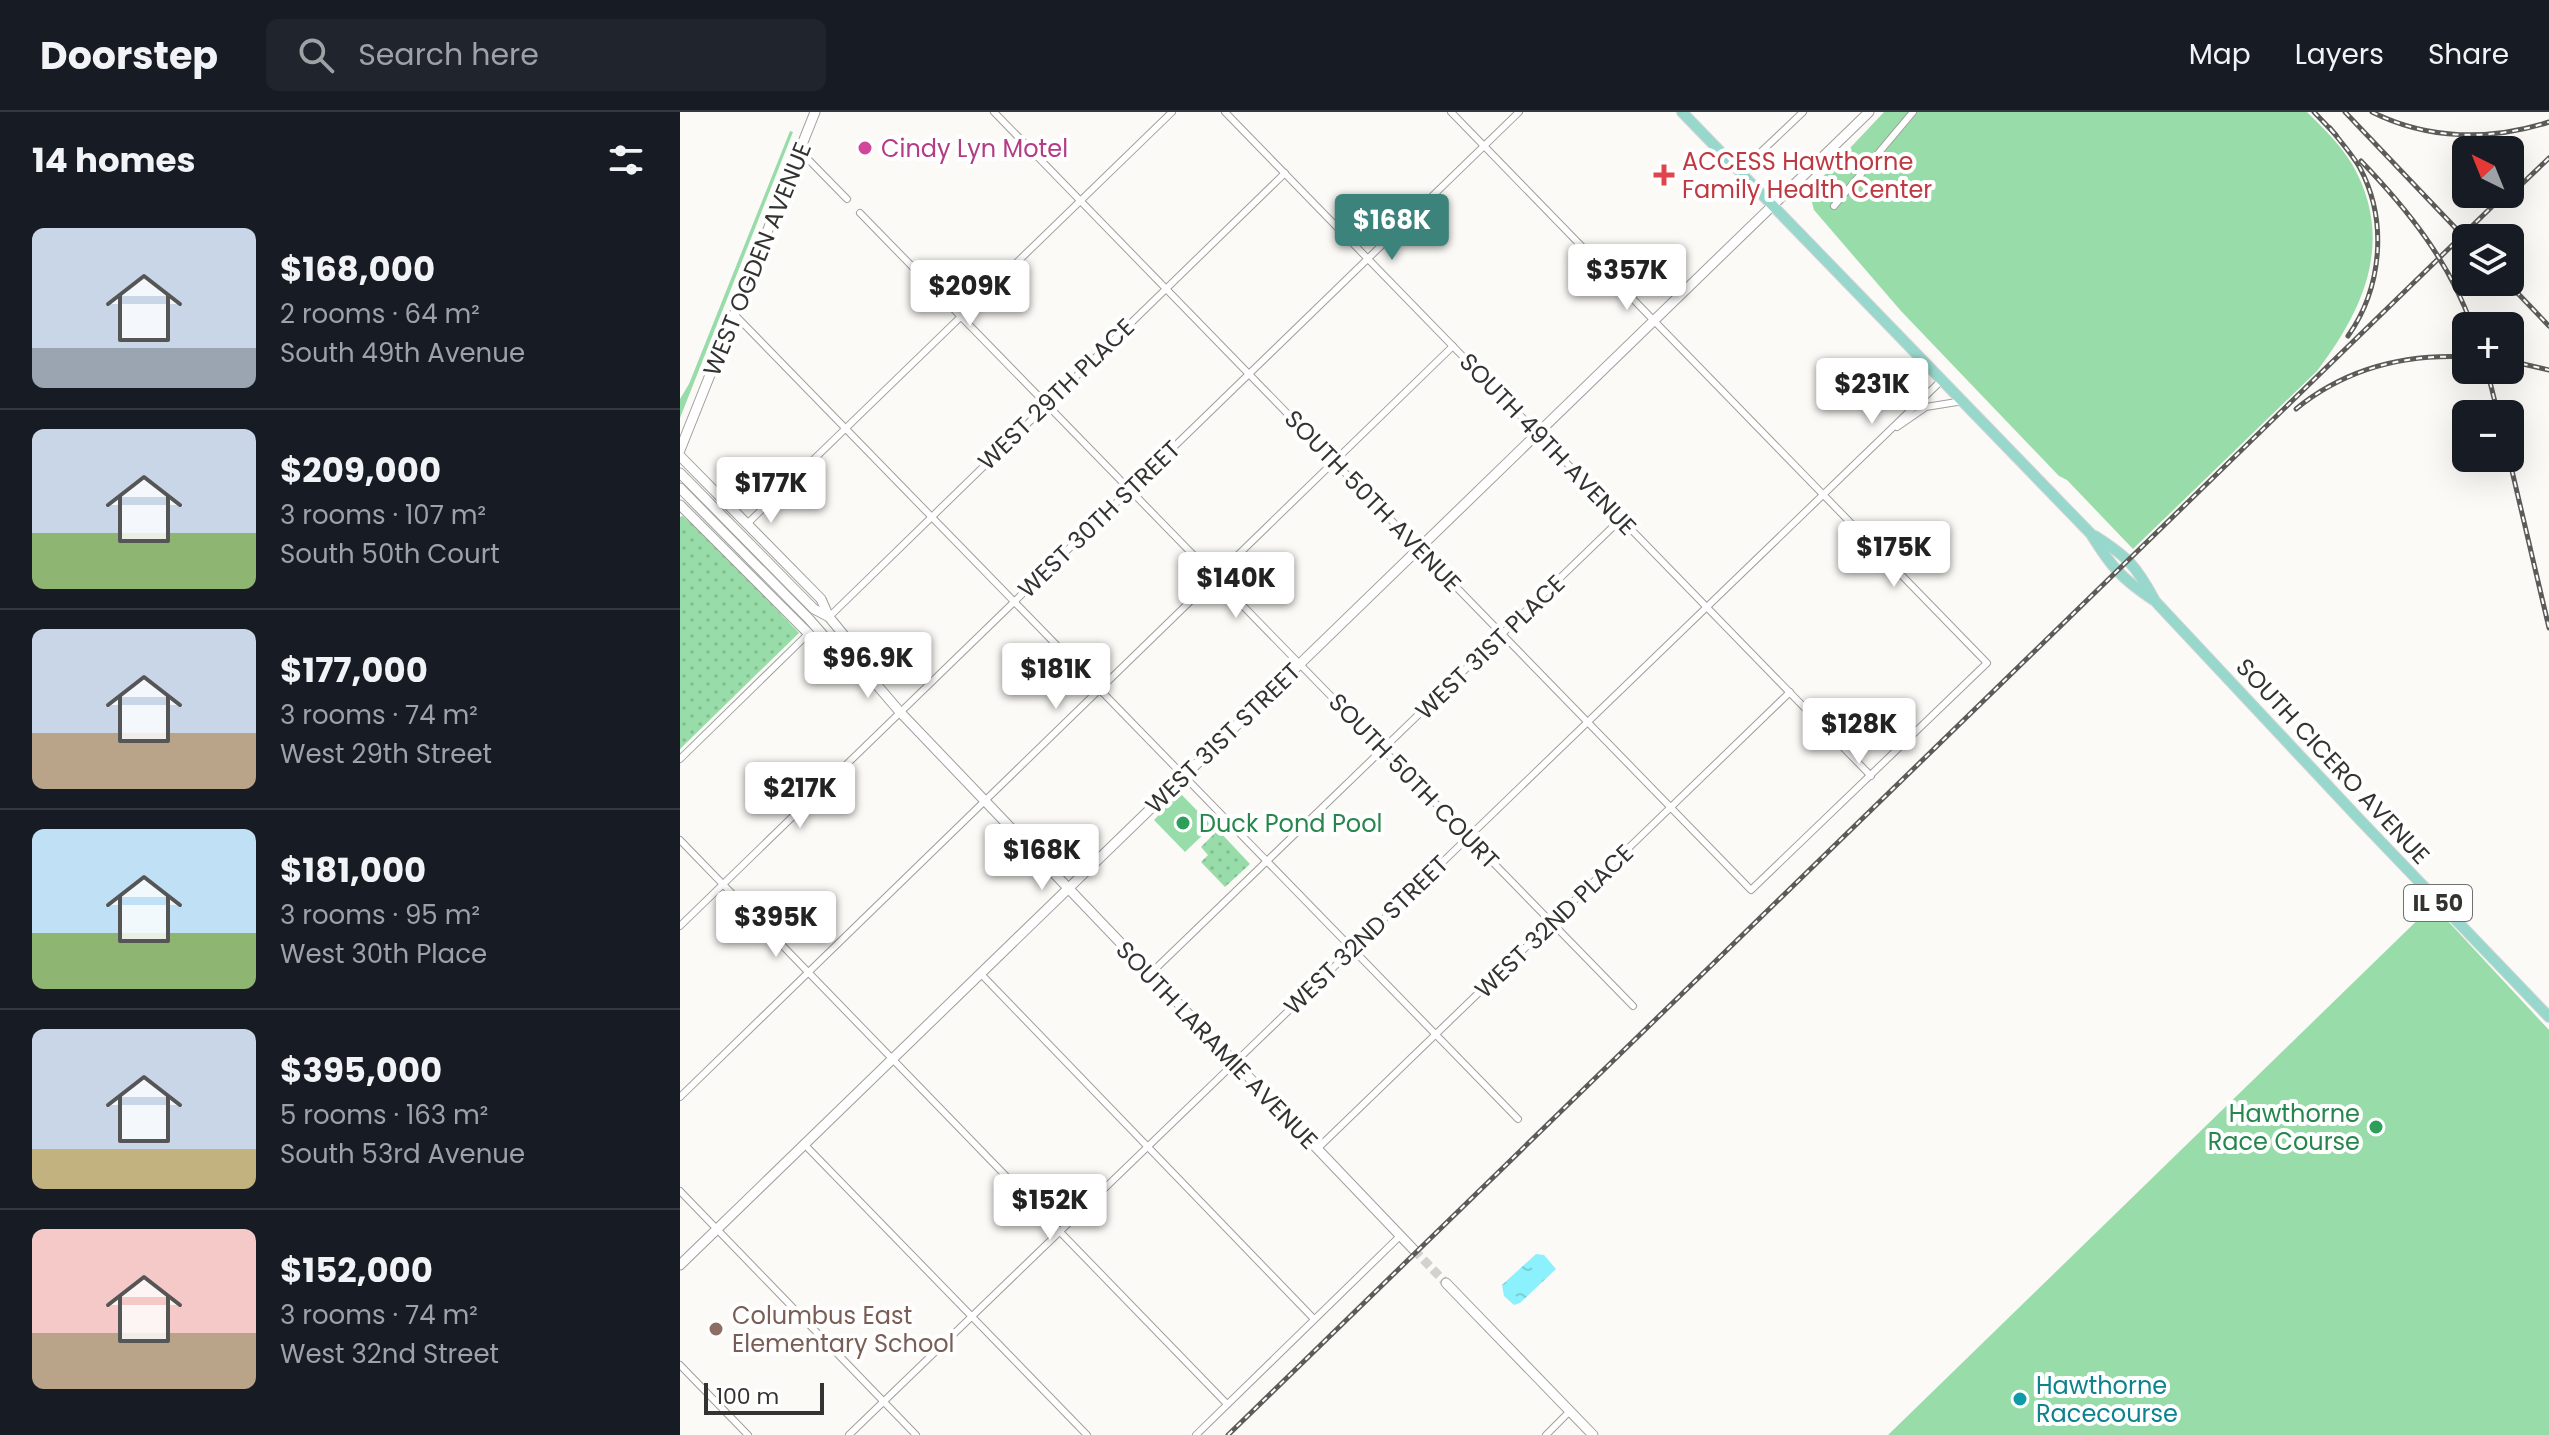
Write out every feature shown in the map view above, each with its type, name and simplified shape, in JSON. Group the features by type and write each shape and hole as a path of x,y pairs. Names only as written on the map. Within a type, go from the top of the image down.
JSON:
{"main road":[{"name":"WEST OGDEN AVENUE","path":"680,453 815,112"},
{"name":"SOUTH CICERO AVENUE","path":"1682,112 2091,534 2118,574 2155,601 2549,1017"},
{"name":"WEST 31ST STREET","path":"680,1265 1869,112"},
{"path":"680,453 821,599 829,617"},
{"name":"SOUTH LARAMIE AVENUE","path":"680,473 845,660 858,663"},
{"name":"SOUTH LARAMIE AVENUE","path":"680,488 814,609 829,617 856,650 858,663 900,712 1414,1250"},
{"path":"680,505 820,645 837,651"},
{"path":"680,514 696,521"},
{"name":"SOUTH CICERO AVENUE","path":"2091,534 2123,554 2137,569 2155,601"},
{"path":"1446,1283 1593,1435"}],"street":[{"path":"747,524 1172,112"},
{"name":"SOUTH 49TH AVENUE","path":"1225,112 1871,776"},
{"path":"1451,112 1987,663 1871,776"},
{"name":"WEST 30TH STREET","path":"680,926 1519,112"},
{"path":"1741,171 1803,112"},
{"path":"1834,206 1913,112"},
{"name":"SOUTH 50TH AVENUE","path":"996,113 1751,890 1871,776"},
{"path":"800,151 847,199"},
{"name":"WEST 29TH PLACE","path":"829,617 1285,173"},
{"name":"SOUTH 50TH COURT","path":"860,213 1633,1006"},
{"path":"734,314 1518,1119"},
{"path":"680,1097 1453,346"},
{"name":"WEST 32ND STREET","path":"849,1435 1943,379"},
{"name":"WEST 32ND STREET","path":"1884,436 1926,407 1964,401"},
{"name":"WEST 31ST PLACE","path":"1150,974 1621,519"},
{"path":"680,759 809,633"},
{"name":"WEST 32ND PLACE","path":"1317,1149 1790,692"},
{"path":"680,840 1227,1404"},
{"path":"981,974 1314,1319"},
{"path":"804,1144 1087,1435"},
{"path":"680,1191 916,1435"},
{"path":"1196,1435 1400,1236"},
{"path":"680,1365 748,1435"},
{"path":"1546,1435 1570,1411"}],"green space":[{"path":"1884,112 2307,112 2347,157 2365,192 2371,219 2372,246 2369,272 2361,298 2349,323 2317,371 2133,549 1901,311 1814,210 1811,199 1817,183"},
{"path":"790,131 793,132 680,418 680,399 689,384"},
{"path":"680,517 701,530 799,633 680,749"},
{"name":"Duck Pond Pool","path":"1180,793 1212,826 1185,852 1154,820"},
{"path":"1218,830 1250,864 1225,887 1201,862 1208,855 1201,847"},
{"name":"Hawthorne Race Course","path":"2433,905 2549,1030 2549,1435 1888,1435"}],"water":[{"path":"1536,1254 1544,1255 1556,1269 1514,1305 1504,1296 1502,1285"}],"tunnel":[{"path":"1414,1250 1446,1283"}],"railway":[{"path":"2314,112 2336,135"},
{"path":"2345,112 2452,224"},
{"path":"2372,112 2415,128 2459,135 2504,132 2549,122"},
{"path":"2330,128 2360,168 2375,210 2377,232 2374,276 2368,297 2348,336"},
{"path":"2524,182 2549,158"},
{"path":"2361,161 2426,238 2452,280 2467,312"},
{"path":"1228,1435 2491,208"},
{"path":"2520,296 2549,326"},
{"path":"2296,409 2355,374 2420,358 2452,357"},
{"path":"2524,364 2549,370"},
{"path":"2490,384 2494,400"},
{"path":"2512,472 2549,628"}],"place":[{"name":"Cindy Lyn Motel","path":"865,148"},
{"name":"ACCESS Hawthorne Family Health Center","path":"1664,175"},
{"name":"Duck Pond Pool","path":"1183,823"},
{"name":"Hawthorne Race Course","path":"2376,1127"},
{"name":"Columbus East Elementary School","path":"716,1329"},
{"name":"Hawthorne Racecourse","path":"2020,1399"}]}
